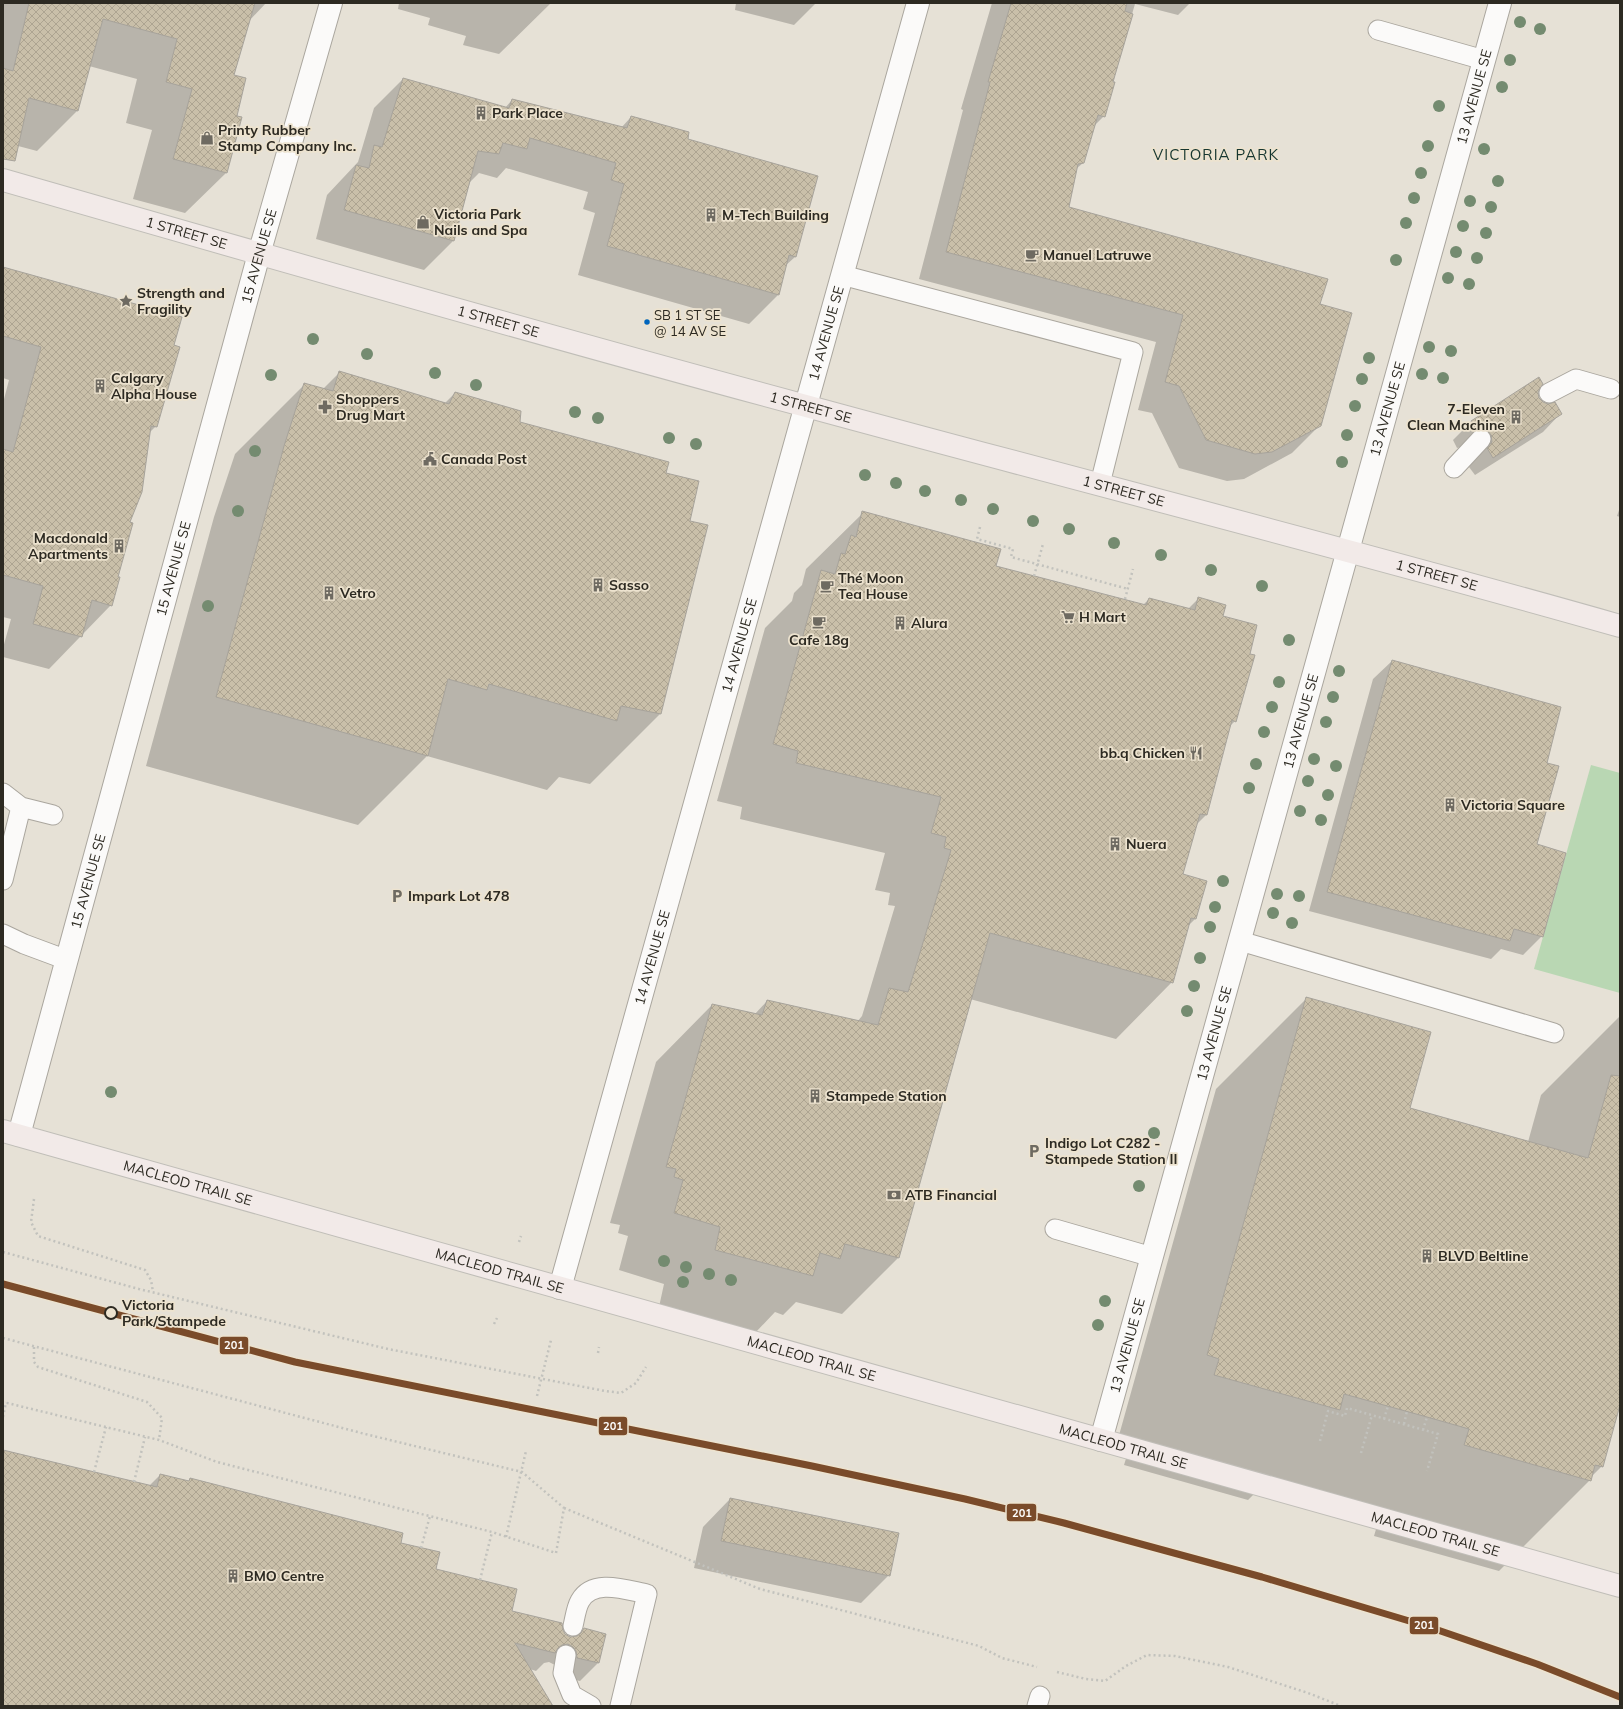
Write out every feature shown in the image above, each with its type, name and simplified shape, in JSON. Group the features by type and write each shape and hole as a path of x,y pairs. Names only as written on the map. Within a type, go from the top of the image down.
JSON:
{"main road":[{"name":"1 STREET SE","path":"3,180 259,254 805,406 1348,550 1620,626"},
{"name":"MACLEOD TRAIL SE","path":"11,1133 1620,1586"}],"street":[{"name":"15 AVENUE SE","path":"11,1133 67,960 259,254 331,3"},
{"name":"14 AVENUE SE","path":"560,1288 918,3"},
{"name":"13 AVENUE SE","path":"1101,1440 1500,3"}],"lane":[{"path":"1378,30 1484,60"},
{"path":"842,276 1133,352 1100,484"},
{"path":"1549,393 1576,378 1611,389"},
{"path":"1454,468 1481,438"},
{"path":"3,793 21,807 53,815"},
{"path":"3,880 21,807"},
{"path":"3,934 24,944 67,960"},
{"path":"1240,941 1554,1032"},
{"path":"1055,1229 1152,1257"},
{"path":"573,1626 580,1601 592,1590 612,1586 647,1594 620,1706"},
{"path":"566,1655 563,1673 572,1695 591,1706"}],"path":[{"path":"980,527 977,539 1013,550 1011,557 1128,589"},
{"path":"1034,576 1043,544"},
{"path":"1125,599 1133,569"},
{"path":"34,1199 31,1222 38,1236 145,1270 151,1280 153,1292"},
{"path":"519,1242 521,1236"},
{"path":"3,1252 153,1292 388,1349 605,1391 621,1393 636,1383 646,1367"},
{"path":"494,1324 496,1318"},
{"path":"3,1338 365,1434 522,1472 564,1508 760,1589 979,1646 1002,1658 1040,1668"},
{"path":"537,1396 551,1340"},
{"path":"34,1347 34,1362 38,1367 147,1402 162,1418 159,1440"},
{"path":"598,1353 599,1348"},
{"path":"3,1416 5,1402 159,1440 216,1462 492,1532 556,1553 564,1508"},
{"path":"1384,1419 1388,1406"},
{"path":"1320,1441 1328,1411 1345,1416 1348,1408 1438,1434 1427,1471"},
{"path":"1404,1424 1407,1411"},
{"path":"1361,1453 1372,1415"},
{"path":"1423,1430 1427,1416"},
{"path":"94,1472 106,1427"},
{"path":"134,1482 145,1437"},
{"path":"506,1537 526,1451"},
{"path":"422,1548 430,1516"},
{"path":"480,1580 492,1532"},
{"path":"987,1656 988,1651"},
{"path":"1056,1672 1086,1681 1105,1681 1126,1666 1147,1655 1175,1656 1228,1667 1341,1706"}],"green space":[{"path":"1591,765 1620,773 1620,993 1534,969"}],"building":[{"path":"29,3 255,3 234,75 246,78 237,116 242,117 227,173 173,159 192,89 166,82 177,39 103,19 78,111 29,98 15,161 3,159 3,68 13,71"},
{"path":"1011,3 1127,3 1125,11 1133,14 1113,82 1115,82 1105,117 1098,115 1084,163 1078,164 1069,207 1328,279 1320,304 1352,313 1321,426 1272,452 1255,454 1206,440 1179,386 1165,382 1183,315 946,252 990,82 988,82"},
{"path":"403,78 509,108 512,99 627,128 631,116 689,132 688,139 818,176 796,257 789,255 779,295 607,246 624,184 611,180 616,163 530,138 527,149 503,143 499,154 478,151 454,241 344,210 356,165 369,168 374,145 382,147"},
{"name":"Calgary Alpha House","path":"3,267 182,317 174,345 180,347 157,427 151,426 142,492 130,522 133,523 118,577 120,577 112,606 92,600 82,637 33,624 43,586 3,575 3,449 13,452 41,347 3,336"},
{"path":"339,371 449,404 455,392 521,411 520,422 669,462 666,473 699,481 690,521 708,525 661,714 621,706 617,721 489,684 487,690 448,679 428,756 216,697 284,446 304,383 333,391"},
{"name":"7-Eleven Clean Machine","path":"1539,377 1543,384 1538,392 1539,398 1548,404 1555,402 1562,414 1493,458 1487,448 1492,442 1491,435 1484,428 1476,430 1471,421"},
{"path":"862,511 1001,549 996,566 1146,605 1149,598 1195,610 1198,597 1226,605 1223,616 1257,625 1250,654 1255,655 1236,722 1232,720 1207,815 1200,814 1183,874 1207,881 1196,919 1191,918 1173,983 990,933 899,1258 845,1244 840,1259 820,1253 813,1276 715,1250 720,1227 674,1213 683,1180 674,1177 676,1169 666,1167 712,1004 762,1015 767,1000 878,1025 889,988 908,992 951,850 944,848 946,837 931,833 941,797 796,763 798,751 773,744 821,570 835,574 841,553 845,554 851,535 856,537"},
{"name":"Victoria Square","path":"1392,660 1561,707 1547,763 1559,766 1537,844 1566,853 1543,937 1514,929 1510,941 1327,892"},
{"name":"BLVD Beltline","path":"1306,997 1431,1032 1410,1108 1588,1158 1611,1075 1620,1076 1620,1405 1603,1467 1595,1465 1591,1481 1464,1445 1469,1429 1427,1417 1344,1394 1340,1410 1214,1375 1219,1359 1207,1355"},
{"name":"BMO Centre","path":"3,1450 157,1487 160,1474 189,1481 190,1478 403,1533 401,1543 440,1552 436,1569 517,1589 512,1611 562,1623 565,1634 570,1637 577,1636 584,1628 606,1634 599,1663 577,1658 576,1651 568,1644 562,1645 555,1653 515,1643 553,1706 3,1706"},
{"path":"730,1498 899,1533 890,1576 721,1541"}],"transit line":[{"name":"201","path":"3,1284 295,1362 812,1466 965,1499 1064,1523 1262,1577 1426,1626 1537,1664 1620,1697"}],"place":[{"name":"Park Place","path":"481,113"},
{"name":"Printy Rubber Stamp Company Inc.","path":"207,138"},
{"name":"M-Tech Building","path":"711,215"},
{"name":"Victoria Park Nails and Spa","path":"423,222"},
{"name":"Manuel Latruwe","path":"1032,255"},
{"name":"Strength and Fragility","path":"126,301"},
{"name":"SB 1 ST SE @ 14 AV SE","path":"647,322"},
{"name":"Calgary Alpha House","path":"100,386"},
{"name":"Shoppers Drug Mart","path":"325,407"},
{"name":"7-Eleven Clean Machine","path":"1516,417"},
{"name":"Canada Post","path":"430,459"},
{"name":"Macdonald Apartments","path":"119,546"},
{"name":"Sasso","path":"598,585"},
{"name":"Thé Moon Tea House","path":"827,586"},
{"name":"Vetro","path":"329,593"},
{"name":"H Mart","path":"1068,617"},
{"name":"Cafe 18g","path":"819,622"},
{"name":"Alura","path":"900,623"},
{"name":"bb.q Chicken","path":"1196,753"},
{"name":"Victoria Square","path":"1450,805"},
{"name":"Nuera","path":"1115,844"},
{"name":"Impark Lot 478","path":"397,896"},
{"name":"Stampede Station","path":"815,1096"},
{"name":"Indigo Lot C282 - Stampede Station II","path":"1034,1151"},
{"name":"ATB Financial","path":"894,1195"},
{"name":"BLVD Beltline","path":"1427,1256"},
{"name":"Victoria Park/Stampede","path":"111,1313"},
{"name":"BMO Centre","path":"233,1576"}],"district":[{"name":"VICTORIA PARK","path":"1216,155"}]}
